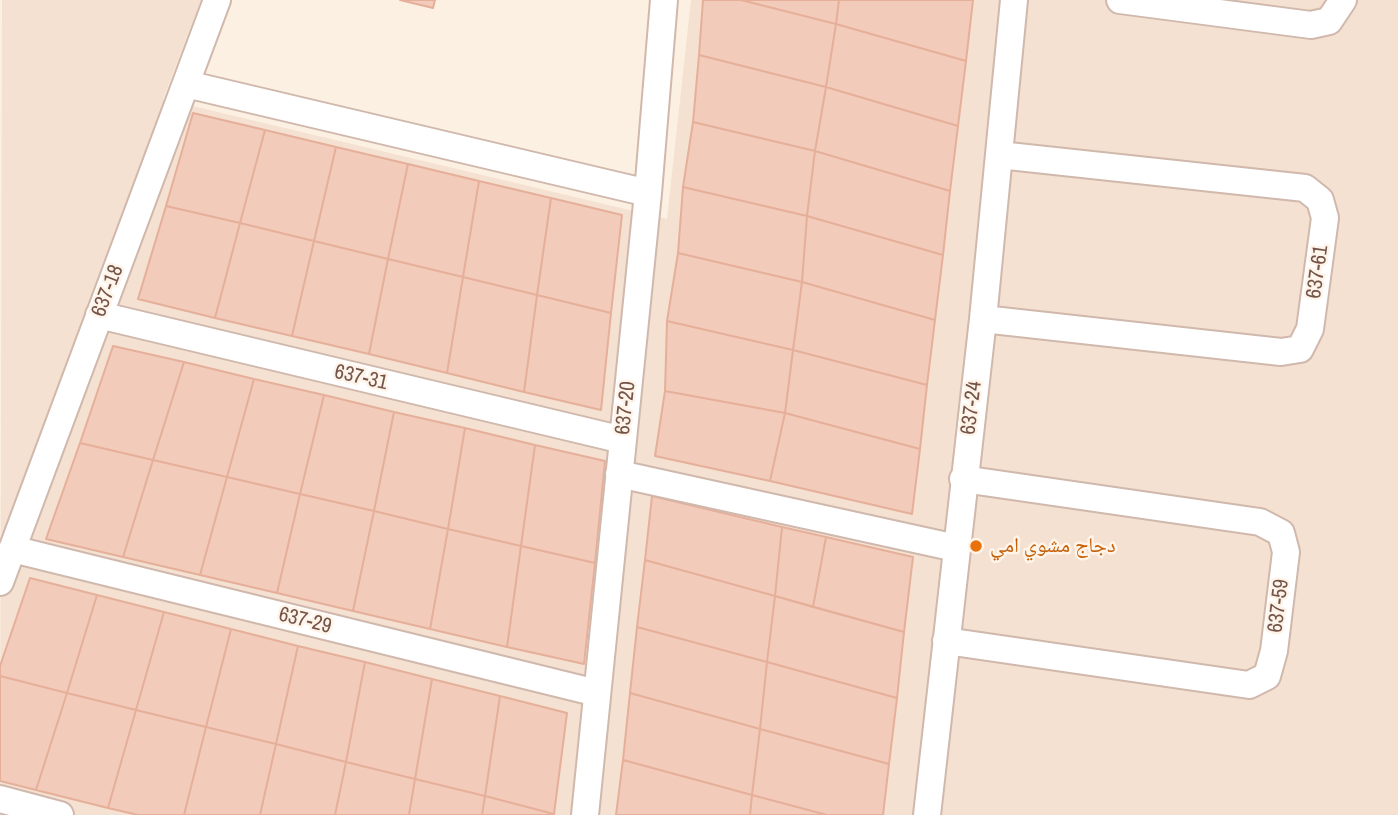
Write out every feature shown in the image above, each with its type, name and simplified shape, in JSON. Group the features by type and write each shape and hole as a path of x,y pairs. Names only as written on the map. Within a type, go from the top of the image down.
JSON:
{"street":[{"name":"637-18","path":"0,582 217,0"},
{"name":"637-20","path":"585,815 648,193 664,0"},
{"name":"637-24","path":"927,815 983,318 1014,0"},
{"path":"1120,0 1311,24 1329,21 1343,0"},
{"path":"186,84 648,193"},
{"name":"637-61","path":"983,318 1281,352 1300,349 1310,329 1325,218 1320,200 1305,188 999,155"},
{"name":"637-31","path":"99,315 623,440"},
{"path":"619,474 956,548"},
{"name":"637-59","path":"946,641 1249,685 1267,676 1274,652 1286,552 1281,533 1261,522 963,479"},
{"name":"637-29","path":"12,550 597,693"},
{"path":"0,799 60,815"}],"shaded area":[{"path":"2,0 201,0 163,99 667,219 691,0 1398,0 1398,815 0,815"}],"building":[{"path":"400,0 435,0 433,8"},
{"path":"703,0 741,0 836,24 826,87 699,55"},
{"path":"741,0 839,0 836,24"},
{"path":"839,0 973,0 966,61 836,24"},
{"path":"836,24 966,61 958,126 826,87"},
{"path":"699,55 826,87 815,151 693,122"},
{"path":"826,87 958,126 950,191 815,151"},
{"path":"193,113 265,130 240,223 166,206"},
{"path":"693,122 815,151 807,216 683,187"},
{"path":"265,130 336,147 314,241 240,223"},
{"path":"336,147 408,164 388,259 314,241"},
{"path":"815,151 950,191 943,255 807,216"},
{"path":"408,164 479,181 463,277 388,259"},
{"path":"479,181 551,198 537,295 463,277"},
{"path":"683,187 807,216 802,282 678,253"},
{"path":"551,198 622,215 611,313 537,295"},
{"path":"166,206 240,223 215,318 138,299"},
{"path":"807,216 943,255 935,320 802,282"},
{"path":"240,223 314,241 292,336 215,318"},
{"path":"314,241 388,259 369,354 292,336"},
{"path":"678,253 802,282 793,350 667,321"},
{"path":"388,259 463,277 447,373 369,354"},
{"path":"463,277 537,295 524,392 447,373"},
{"path":"802,282 935,320 927,385 793,350"},
{"path":"537,295 611,313 601,410 524,392"},
{"path":"667,321 793,350 785,413 665,391"},
{"path":"113,346 184,362 153,460 80,443"},
{"path":"793,350 927,385 920,449 785,413"},
{"path":"184,362 254,379 227,477 153,460"},
{"path":"254,379 324,395 300,494 227,477"},
{"path":"665,391 785,413 770,481 655,456"},
{"path":"324,395 394,412 374,511 300,494"},
{"path":"394,412 465,428 448,529 374,511"},
{"path":"785,413 920,449 912,514 770,481"},
{"path":"465,428 535,445 521,546 448,529"},
{"path":"80,443 153,460 123,557 46,539"},
{"path":"535,445 605,461 595,563 521,546"},
{"path":"153,460 227,477 200,575 123,557"},
{"path":"227,477 300,494 277,593 200,575"},
{"path":"300,494 374,511 353,611 277,593"},
{"path":"652,496 782,527 775,596 645,560"},
{"path":"374,511 448,529 430,629 353,611"},
{"path":"782,527 826,537 813,607 775,596"},
{"path":"448,529 521,546 507,647 430,629"},
{"path":"826,537 913,557 904,632 813,607"},
{"path":"521,546 595,563 584,664 507,647"},
{"path":"645,560 775,596 767,662 637,627"},
{"path":"30,578 97,595 67,693 0,676 0,666"},
{"path":"97,595 164,612 136,710 67,693"},
{"path":"775,596 904,632 897,698 767,662"},
{"path":"164,612 231,629 206,727 136,710"},
{"path":"637,627 767,662 760,729 630,693"},
{"path":"231,629 298,646 276,744 206,727"},
{"path":"298,646 365,662 346,762 276,744"},
{"path":"365,662 432,679 415,779 346,762"},
{"path":"767,662 897,698 889,764 760,729"},
{"path":"0,676 67,693 36,790 0,781"},
{"path":"432,679 500,696 485,796 415,779"},
{"path":"67,693 136,710 108,808 36,790"},
{"path":"630,693 760,729 752,795 623,760"},
{"path":"500,696 567,713 554,814 485,796"},
{"path":"136,710 206,727 184,815 138,815 108,808"},
{"path":"206,727 276,744 260,815 184,815"},
{"path":"760,729 889,764 883,815 827,815 752,795"},
{"path":"276,744 346,762 335,815 260,815"},
{"path":"623,760 752,795 750,815 616,815"},
{"path":"346,762 415,779 409,815 335,815"},
{"path":"415,779 485,796 482,815 409,815"},
{"path":"752,795 827,815 750,815"},
{"path":"485,796 554,814 554,815 482,815"}],"place":[{"name":"دجاج مشوي امي","path":"976,546"}]}
